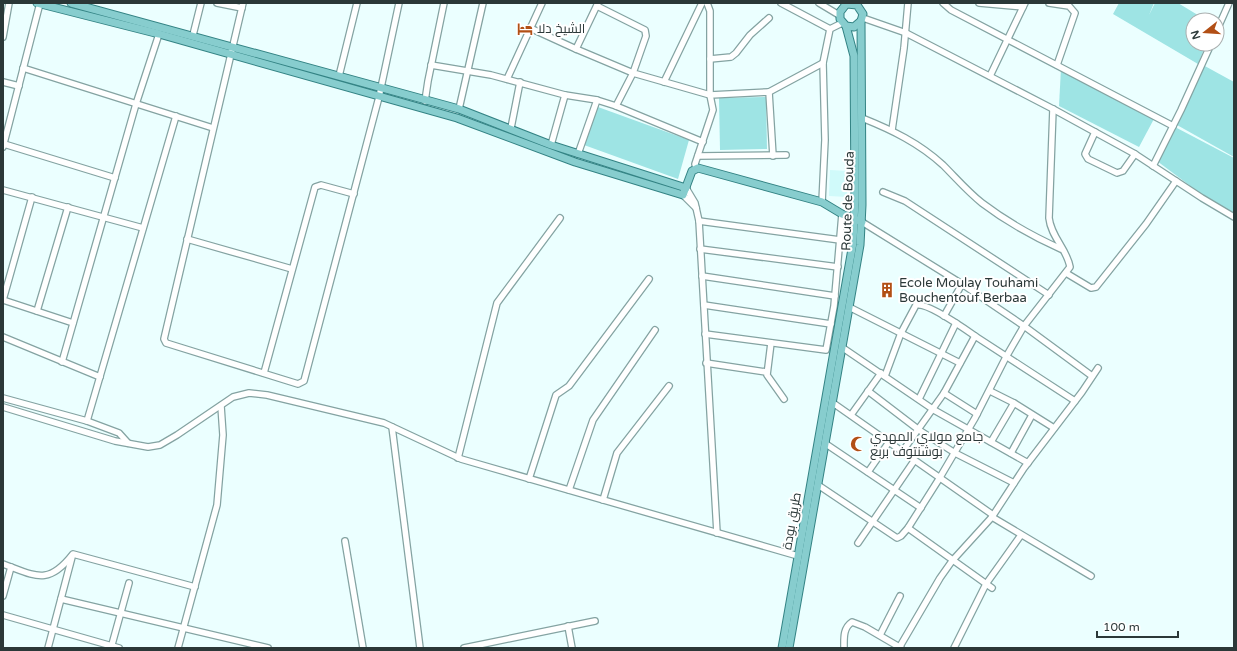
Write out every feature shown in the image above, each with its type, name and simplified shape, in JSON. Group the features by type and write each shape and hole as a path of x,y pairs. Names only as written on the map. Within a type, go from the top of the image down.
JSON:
{"main road":[{"path":"71,3 193,36 232,51 379,97 457,118 575,162 683,195 692,171 696,168 822,202 842,214 859,220"},
{"name":"Route de Bouda","path":"825,399 853,243 859,220 862,118 862,3"},
{"path":"40,4 159,34 339,76 460,109 551,145 686,188"},
{"path":"844,4 857,5 862,18 854,27 844,24 839,15 844,4"},
{"name":"Route de Bouda","path":"833,403 860,245 854,56 844,24"},
{"name":"طريق بودة","path":"789,648 798,556 825,399"},
{"name":"طريق بودة","path":"782,648 792,610 818,485 833,403"}],"street":[{"path":"3,34 9,3"},
{"path":"193,36 201,3"},
{"path":"217,3 242,6 166,330 165,343 298,384 304,381 354,194 379,97 399,3"},
{"path":"339,76 358,3"},
{"path":"425,100 444,3"},
{"path":"460,109 483,3"},
{"path":"507,79 542,3"},
{"path":"664,82 702,3"},
{"path":"696,168 698,156 713,110 710,95 710,10 707,3"},
{"path":"781,3 830,29 844,24"},
{"path":"819,3 839,15"},
{"path":"892,130 906,33 908,3"},
{"path":"943,3 951,10 1174,126"},
{"path":"980,3 1024,5 990,76"},
{"path":"1049,3 1069,6 1075,13 1057,65"},
{"path":"40,4 3,145 115,178"},
{"path":"576,49 597,4 645,30 646,36 633,73 616,106"},
{"path":"710,59 731,57 750,35 769,18"},
{"path":"862,18 906,33 1053,109 1135,154 1176,182 1234,217"},
{"path":"530,28 633,73 710,95 769,92 823,63"},
{"path":"822,202 825,140 823,63 830,29"},
{"path":"62,362 136,104 159,34"},
{"path":"1153,166 1174,126 1207,52"},
{"path":"431,65 507,79 565,95 597,100 616,106 703,142"},
{"path":"24,68 213,128"},
{"path":"3,82 19,86"},
{"path":"511,128 520,82"},
{"path":"769,92 773,156"},
{"path":"551,145 565,95"},
{"path":"578,154 597,100"},
{"path":"818,485 897,538 901,536 908,528 955,453 990,391 1006,356 1024,326 1066,273 1069,264 1052,231 1049,218 1053,109"},
{"path":"87,421 176,116"},
{"path":"862,118 892,130 923,149 980,202 1003,219 1029,234 1061,249"},
{"path":"1095,132 1085,154 1088,159 1117,173 1123,171 1135,154"},
{"path":"698,156 786,155"},
{"path":"1066,273 1091,288 1096,287 1146,224 1176,182"},
{"path":"264,373 316,185 354,194"},
{"path":"686,188 698,210 699,221 717,533"},
{"path":"3,190 143,228"},
{"path":"883,192 905,201 1049,295"},
{"path":"683,195 698,210"},
{"path":"32,197 3,300 74,323"},
{"path":"37,311 68,207"},
{"path":"705,334 825,351 835,296 842,214"},
{"path":"458,458 497,303 560,218"},
{"path":"859,220 962,284 1024,326 1092,376"},
{"path":"699,221 840,240"},
{"path":"187,239 292,269"},
{"path":"700,249 838,267"},
{"path":"702,276 835,296"},
{"path":"529,479 556,395 569,386 649,279"},
{"path":"944,316 962,284"},
{"path":"704,305 830,324"},
{"path":"851,415 868,391 883,374 901,333 916,305 922,305 956,323 1075,401"},
{"path":"849,307 960,363"},
{"path":"919,400 956,323"},
{"path":"569,490 593,420 655,330"},
{"path":"902,452 934,410 975,336"},
{"path":"3,337 100,377"},
{"path":"771,343 766,372 768,378 784,399"},
{"path":"843,348 934,410 1028,462"},
{"path":"706,363 766,372"},
{"path":"844,648 845,631 847,626 852,622 856,622 900,648 918,612 952,561 992,516 1028,462 1075,401 1098,368"},
{"path":"603,500 617,454 669,386"},
{"path":"868,391 919,430 955,453 1014,483"},
{"path":"990,391 1014,403 1054,428"},
{"path":"3,407 115,441 148,447 160,445 233,398 249,393 267,394 392,427 458,458 798,556"},
{"path":"944,394 977,414"},
{"path":"3,398 87,421 119,433 128,443"},
{"path":"833,403 992,516 1021,535 1091,576"},
{"path":"991,442 1014,403"},
{"path":"178,648 217,505 223,435 221,406"},
{"path":"1011,453 1032,415"},
{"path":"392,427 420,648"},
{"path":"868,472 889,442"},
{"path":"826,444 920,508"},
{"path":"858,543 914,460"},
{"path":"908,528 952,561 992,588"},
{"path":"954,648 986,584 1021,535"},
{"path":"345,541 363,648"},
{"path":"73,554 195,587"},
{"path":"3,564 32,574 49,576 64,566 73,554"},
{"path":"48,648 73,554"},
{"path":"3,596 11,567"},
{"path":"112,647 129,583"},
{"path":"880,635 900,596"},
{"path":"61,599 268,648"},
{"path":"3,615 119,648"},
{"path":"464,648 595,620"},
{"path":"568,626 572,648"},
{"path":"240,648 242,641"}],"shaded area":[{"path":"1119,3 1154,3 1149,15 1155,3 1178,3 1193,12 1185,12 1185,52 1203,52 1198,64 1113,14"},
{"path":"1203,65 1234,82 1234,157 1177,125"},
{"path":"1061,68 1155,117 1139,147 1059,106"},
{"path":"766,97 767,149 720,150 719,98"},
{"path":"598,107 689,140 678,179 584,145"},
{"path":"1175,127 1234,158 1234,213 1201,194 1157,161"},
{"path":"830,170 848,171 847,197 829,196"}],"place":[{"name":"الشيخ دلا","path":"525,29"},
{"name":"Ecole Moulay Touhami Bouchentouf Berbaa","path":"887,290"},
{"name":"جامع مولاي المهدي بوشنتوف بربع","path":"858,444"}]}
